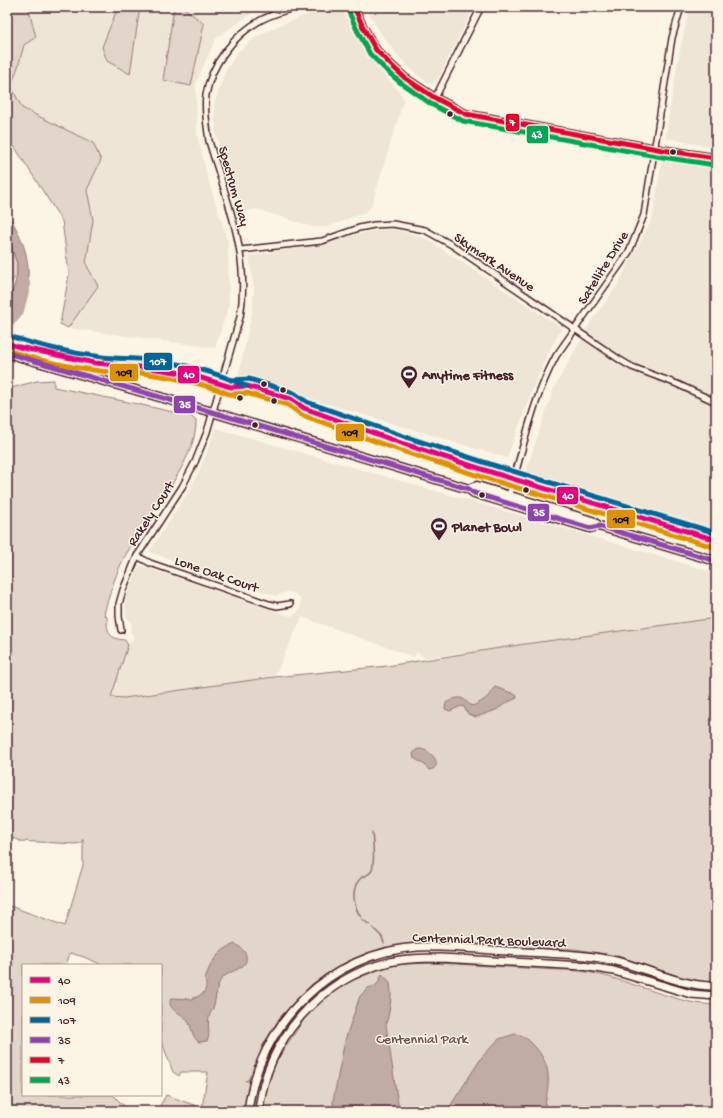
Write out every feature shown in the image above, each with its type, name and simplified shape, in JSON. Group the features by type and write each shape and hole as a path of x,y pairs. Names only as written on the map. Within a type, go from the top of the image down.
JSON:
{"main road":[{"path":"11,354 469,489 474,493 508,499 592,521 599,526 716,561"}],"street":[{"name":"Spectrum Way","path":"212,412 240,317 243,290 240,250 209,141 206,123 206,95 220,60 232,42 260,20 296,7"},
{"path":"354,7 376,50 405,78 435,98 466,114 716,158"},
{"path":"435,98 480,7"},
{"name":"Satellite Drive","path":"508,499 547,372 556,356 629,252 640,227 644,215 672,38 681,7"},
{"name":"Skymark Avenue","path":"240,250 322,241 359,228 374,225 393,224 417,228 433,234 452,245 575,330 632,367 677,384 716,402"},
{"name":"Rakely Court","path":"121,630 119,604 137,556 193,468 207,432 212,412"},
{"name":"Lone Oak Court","path":"137,556 150,563 269,604 277,606 290,604"},
{"name":"Centennial Park Boulevard","path":"248,1111 251,1090 258,1066 272,1037 291,1011 325,980 348,966 375,955 418,947 573,954 612,960 694,984 716,986"},
{"name":"Centennial Park Boulevard","path":"259,1111 263,1087 271,1064 281,1043 299,1018 320,997 341,982 364,970 389,962 418,958 441,958 578,965 614,971 691,994 716,996"}],"shaded area":[{"path":"28,7 261,7 216,38 196,83 197,134 208,179 228,242 229,305 215,348 68,328 98,286 86,264 93,220 87,190 92,178 35,115 22,108 11,86 24,45 35,37"},
{"path":"327,7 341,7 354,33 376,66 399,91 404,99 371,207 366,212 327,227 313,227 256,209 239,213 216,133 214,104 225,72 237,53 253,39 273,28"},
{"path":"373,7 474,7 439,77 431,84 420,77 391,47 379,31 368,11"},
{"path":"690,7 716,7 716,148 665,138 679,54"},
{"path":"666,159 716,168 716,534 524,477 553,390 590,323 617,286 652,219 662,161"},
{"path":"7,212 24,246 28,265 28,274 24,295 7,326 7,306 10,302 17,275 17,263 7,236"},
{"path":"396,229 427,239 562,328 549,351 535,383 507,458 238,377 252,313 254,288 249,256 314,245 375,230"},
{"path":"216,428 716,573 716,618 425,658 417,652 414,657 302,617 274,677 124,698 110,697 128,645 134,637 130,632 132,626 131,622 126,617 125,607 126,597 139,565 290,616 297,613 301,606 300,598 294,593 287,592 276,596 149,552 190,489 203,462"},
{"path":"495,687 515,694 517,698 496,710 476,717 468,714 464,707 461,706 450,711 445,709 446,703 457,698 463,699 472,706 477,704 487,697"},
{"path":"419,749 429,752 435,759 436,766 433,769 429,770 425,765 414,758 413,754"},
{"path":"235,944 245,953 246,961 242,967 223,977 220,981 214,1005 209,1017 209,1032 207,1041 199,1042 196,1040 185,1017 171,1006 171,998 192,999 203,994 206,986 206,977 213,961 225,949"},
{"path":"382,974 389,981 391,989 386,1025 399,1111 334,1111 333,1101 345,1040 360,996 368,988 375,986 378,983"},
{"path":"515,1034 524,1037 531,1042 542,1056 545,1063 548,1085 544,1111 447,1111 482,1057 499,1039"}],"green space":[{"path":"7,7 28,7 36,37 24,45 11,86 22,108 93,143 101,160 87,190 93,220 86,264 98,286 68,328 60,324 69,274 62,221 7,135"},
{"path":"118,7 140,7 130,74 107,61 102,47"},
{"path":"174,7 183,7 204,24 191,86 163,80"},
{"path":"7,236 17,263 17,275 7,287"},
{"name":"Centennial Park","path":"54,380 54,387 191,416 196,421 194,437 188,455 167,492 122,562 110,594 104,614 107,617 108,630 112,636 125,640 128,645 111,697 124,698 274,677 387,666 525,644 716,618 716,982 704,982 684,978 618,956 575,949 446,945 401,947 382,950 361,957 336,969 312,984 280,1017 263,1045 252,1075 250,1075 249,1079 245,1081 270,1078 273,1067 288,1043 305,1018 320,1002 347,983 378,970 400,964 438,963 572,970 598,974 689,1002 716,1004 716,1111 157,1111 166,1095 202,1108 208,1072 181,1072 179,1076 173,1072 162,1043 162,964 100,964 70,953 66,964 22,964 22,1096 114,1096 129,1111 9,1111 7,1105 7,905 65,926 83,865 83,839 81,843 75,844 20,841 7,836 7,389 37,381"}],"waterway":[{"path":"7,325 19,312 26,286 25,281"},
{"path":"361,917 356,908 354,891 358,881 362,877 369,874 372,870 374,857 372,833"},
{"path":"362,919 370,925"},
{"path":"373,928 382,937 384,943"}],"transit line":[{"name":"7","path":"354,7 376,50 391,65 405,78 435,98 466,114 663,150 716,158"},
{"name":"43","path":"348,10 370,54 386,70 401,83 431,104 463,121 662,157 715,165"},
{"name":"107","path":"9,336 43,346 108,358 161,361 186,366 210,372 246,386"},
{"name":"40","path":"7,343 19,347 95,363 150,368 188,374 231,387 247,386 291,399 304,408 404,444 497,474 716,540"},
{"name":"109","path":"7,350 41,360 106,372 149,374 172,378 207,386 240,398"},
{"name":"35","path":"7,353 212,412 469,489 474,493 590,528 599,526 716,561"},
{"name":"107","path":"231,380 249,379 294,393 307,402 406,437 716,533"},
{"name":"109","path":"231,394 246,393 288,405 302,415 402,451 495,481 714,547"}],"place":[{"name":"Anytime Fitness","path":"409,389"},
{"name":"Planet Bowl","path":"439,541"}]}
